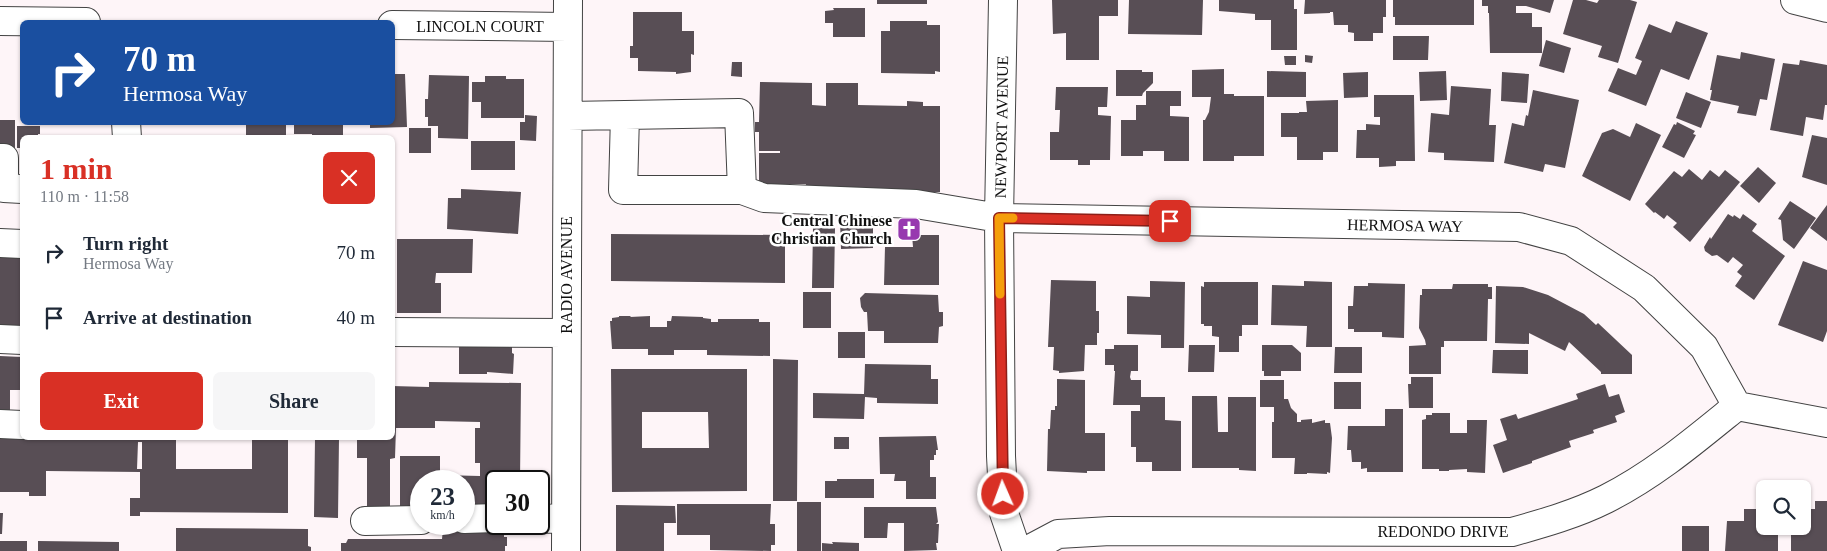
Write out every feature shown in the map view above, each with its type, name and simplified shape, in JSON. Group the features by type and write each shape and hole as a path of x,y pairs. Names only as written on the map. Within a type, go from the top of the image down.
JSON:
{"street":[{"name":"RADIO AVENUE","path":"566,551 568,0"},
{"name":"NEWPORT AVENUE","path":"1003,0 999,218 1001,456 1004,514 1018,551"},
{"path":"1795,0 1827,8"},
{"path":"0,21 20,21"},
{"name":"LINCOLN COURT","path":"395,25 567,27"},
{"path":"568,116 739,113 742,190"},
{"name":"HERMOSA WAY","path":"625,115 622,190 742,190 764,198 916,204 999,218 1519,227 1571,241 1644,288 1704,347 1737,406"},
{"path":"0,158 4,158 4,188 20,189"},
{"path":"0,243 20,244"},
{"path":"395,332 566,333"},
{"path":"0,339 20,340"},
{"path":"1737,406 1827,423"},
{"name":"REDONDO DRIVE","path":"1026,551 1058,534 1110,531 1512,532 1557,520 1605,500 1644,477 1685,449 1737,406"},
{"path":"0,424 20,425"},
{"path":"550,519 566,518"},
{"path":"365,521 410,520"}],"building":[{"path":"877,0 927,0 927,4 877,4"},
{"path":"1052,0 1118,0 1118,16 1099,16 1099,60 1066,60 1066,33 1053,34"},
{"path":"1129,0 1203,0 1202,35 1128,34"},
{"path":"1219,0 1294,0 1294,9 1297,9 1297,50 1271,50 1271,20 1255,20 1255,14 1219,11"},
{"path":"1305,0 1386,0 1386,17 1383,17 1383,33 1373,33 1373,41 1354,41 1354,33 1348,32 1348,25 1334,25 1333,12 1304,14"},
{"path":"1393,0 1474,0 1474,25 1395,25"},
{"path":"1482,0 1554,0 1550,13 1526,6 1516,6 1516,13 1532,13 1532,27 1542,27 1542,53 1490,53 1488,6 1482,6"},
{"path":"1573,0 1586,0 1597,3 1599,0 1630,0 1637,2 1618,63 1598,57 1602,46 1563,34"},
{"path":"833,8 865,8 865,37 833,37 833,23 825,23 825,11 834,10"},
{"path":"633,12 682,12 682,31 694,31 694,55 691,54 691,72 676,74 676,72 638,71 638,58 630,58 630,46 633,46"},
{"path":"890,21 927,21 927,25 940,25 940,72 935,71 935,74 881,73 881,31 890,31"},
{"path":"1676,21 1708,33 1689,80 1661,69 1646,106 1608,91 1618,68 1636,75 1642,61 1635,58 1649,24 1671,33"},
{"path":"1393,36 1429,36 1428,60 1393,60"},
{"path":"1546,40 1571,48 1564,73 1539,66"},
{"path":"1741,52 1775,59 1767,100 1760,99 1756,116 1737,113 1739,106 1710,100 1712,90 1710,90 1717,55 1740,59"},
{"path":"1305,55 1313,56 1312,63 1305,62"},
{"path":"1284,56 1296,56 1296,65 1285,65"},
{"path":"1800,60 1827,65 1827,105 1825,105 1823,120 1806,117 1803,136 1770,130 1783,63 1799,65"},
{"path":"732,62 742,62 742,77 731,76"},
{"path":"1224,69 1224,94 1264,96 1264,156 1234,156 1234,161 1203,161 1203,120 1205,120 1209,112 1211,97 1192,97 1192,70"},
{"path":"1116,70 1153,72 1153,83 1142,96 1116,96"},
{"path":"1267,71 1306,72 1306,97 1267,97"},
{"path":"1446,71 1447,100 1420,101 1419,72"},
{"path":"1368,72 1368,97 1344,98 1343,73"},
{"path":"1502,72 1529,74 1527,103 1501,101"},
{"path":"395,74 405,74 407,127 370,128 370,125 395,125"},
{"path":"429,75 469,76 468,139 438,138 438,126 428,126 428,117 425,117 425,99 428,99"},
{"path":"485,76 506,76 506,79 524,79 524,118 481,118 481,102 472,102 472,82 485,82"},
{"path":"760,82 812,83 812,105 826,106 826,83 858,83 858,105 907,106 907,101 923,102 923,106 940,106 940,192 805,192 806,184 759,184 759,153 780,153 780,151 759,151 759,132 755,132 755,122 759,122"},
{"path":"1451,86 1491,89 1489,125 1496,125 1494,162 1444,160 1444,153 1428,152 1431,113 1449,115"},
{"path":"1056,87 1108,87 1107,107 1098,107 1098,115 1111,116 1110,160 1090,160 1090,165 1078,165 1078,160 1050,160 1050,132 1059,132 1060,110 1055,110"},
{"path":"1533,90 1579,100 1565,168 1545,164 1543,172 1504,163 1512,123 1524,126"},
{"path":"1146,91 1181,91 1181,106 1170,106 1170,116 1189,117 1189,161 1164,161 1164,151 1143,151 1143,156 1121,156 1121,120 1136,120 1136,105 1146,105"},
{"path":"1686,92 1711,102 1701,128 1676,118"},
{"path":"1374,95 1414,95 1415,161 1396,161 1396,166 1379,167 1379,158 1356,158 1357,130 1366,130 1366,124 1380,125 1380,117 1374,117"},
{"path":"1338,100 1338,152 1323,152 1323,160 1297,160 1297,137 1281,137 1281,113 1307,112 1306,101"},
{"path":"525,115 537,116 536,141 520,140 520,122 525,122"},
{"path":"0,120 15,120 15,148 0,149"},
{"path":"1677,122 1695,131 1693,134 1696,135 1684,158 1662,147 1674,124 1676,125"},
{"path":"1636,123 1661,135 1630,201 1582,176 1602,133 1613,129 1630,137"},
{"path":"246,125 286,125 286,135 246,135"},
{"path":"294,125 343,125 343,135 294,134"},
{"path":"17,126 40,126 40,134 38,135 20,135 20,148 17,148"},
{"path":"409,128 431,128 431,153 409,153"},
{"path":"1812,135 1827,138 1827,185 1802,177"},
{"path":"471,141 515,141 515,170 471,170"},
{"path":"1758,167 1776,183 1759,203 1740,186"},
{"path":"1689,169 1702,180 1710,170 1719,177 1725,170 1740,182 1690,242 1673,227 1677,223 1667,215 1664,219 1645,204 1674,171 1682,177"},
{"path":"461,189 521,192 518,234 447,229 448,198 461,198"},
{"path":"1790,201 1816,218 1794,249 1783,240 1781,220 1778,219"},
{"path":"1827,205 1827,241 1810,228"},
{"path":"1728,214 1740,219 1743,214 1757,224 1752,231 1785,256 1754,300 1735,286 1742,276 1737,272 1743,265 1733,257 1728,263 1717,255 1712,256 1705,251 1704,247 1710,237 1711,239"},
{"path":"840,220 873,220 873,248 841,249"},
{"path":"813,228 835,228 834,288 812,288"},
{"path":"611,234 785,235 785,283 611,281"},
{"path":"912,235 939,235 939,285 884,285 885,247 913,247"},
{"path":"397,239 473,239 472,273 436,273 435,283 441,283 441,313 397,313"},
{"path":"0,252 20,252 20,331 0,328"},
{"path":"1803,261 1827,270 1827,331 1823,342 1778,325"},
{"path":"1051,280 1096,281 1096,311 1099,311 1099,333 1097,333 1097,345 1085,345 1084,371 1059,373 1059,371 1053,370 1054,347 1048,347"},
{"path":"1150,281 1185,282 1184,348 1161,348 1161,335 1127,334 1127,296 1150,297"},
{"path":"1304,281 1332,282 1332,347 1306,347 1307,326 1271,325 1272,285 1304,286"},
{"path":"1204,282 1258,282 1258,325 1242,325 1242,336 1239,336 1239,352 1219,352 1219,337 1212,336 1212,326 1201,324 1201,286 1204,287"},
{"path":"1368,283 1405,284 1404,338 1382,337 1382,332 1354,332 1354,329 1348,329 1348,306 1353,306 1354,286 1368,286"},
{"path":"1453,284 1488,284 1488,287 1492,287 1492,299 1488,299 1487,341 1444,341 1444,347 1441,347 1441,374 1409,374 1409,346 1426,345 1419,328 1420,295 1422,295 1422,289 1452,289"},
{"path":"1496,286 1523,287 1548,295 1584,314 1596,325 1598,323 1632,355 1632,374 1601,374 1569,342 1565,351 1529,333 1529,344 1495,343"},
{"path":"803,292 831,292 831,328 803,328"},
{"path":"865,293 938,295 939,312 943,312 943,326 939,327 938,343 884,343 884,331 868,331 867,312 864,312 861,307 860,298"},
{"path":"619,316 650,316 650,327 667,327 667,321 671,321 672,316 703,317 711,319 711,322 718,322 718,319 759,319 759,322 770,322 770,356 707,355 707,350 674,350 674,355 648,355 648,349 612,349 610,321 612,321 612,318"},
{"path":"838,332 865,332 865,358 838,358"},
{"path":"459,345 512,345 512,353 514,354 513,374 487,372 487,374 459,374"},
{"path":"1114,345 1138,345 1138,371 1131,371 1131,380 1141,380 1141,397 1165,397 1165,420 1181,421 1181,471 1152,471 1152,462 1136,462 1136,447 1131,447 1131,411 1140,411 1140,405 1113,405 1115,371 1114,365 1105,365 1105,349 1114,349"},
{"path":"1189,345 1215,345 1214,372 1188,372"},
{"path":"1262,345 1292,345 1301,353 1301,371 1281,371 1281,376 1264,376 1264,371 1262,371"},
{"path":"1335,347 1362,347 1362,373 1334,373"},
{"path":"1493,350 1528,350 1528,374 1492,373"},
{"path":"0,356 20,357 20,390 10,390 10,410 0,410"},
{"path":"773,359 798,360 797,501 773,501"},
{"path":"865,364 931,365 931,379 938,379 938,404 877,403 877,398 865,397 864,419 813,418 813,393 864,394"},
{"path":"611,369 747,369 747,491 612,492","holes":["642,412 708,412 709,448 642,448"]},
{"path":"1411,377 1433,377 1433,408 1409,408 1408,384 1411,384"},
{"path":"1057,379 1085,380 1085,433 1105,433 1105,471 1087,471 1087,473 1047,471 1048,429 1050,429 1051,410 1055,410 1055,406 1057,406"},
{"path":"1260,380 1284,380 1284,399 1288,399 1291,408 1297,414 1297,422 1312,419 1312,423 1325,420 1325,423 1330,423 1332,438 1330,473 1294,474 1295,458 1272,458 1274,407 1260,407"},
{"path":"429,382 521,383 520,470 485,470 485,508 475,508 475,476 480,476 480,463 475,463 475,428 480,428 480,422 435,421 435,428 396,428 395,458 390,459 390,507 367,507 367,458 357,458 357,440 395,440 395,386 429,387"},
{"path":"1334,382 1361,382 1361,409 1334,409"},
{"path":"1605,384 1609,397 1619,394 1625,412 1615,416 1617,422 1593,430 1594,433 1569,441 1571,447 1503,473 1493,445 1507,440 1500,419 1516,414 1518,419 1578,399 1576,394"},
{"path":"1192,396 1217,396 1218,432 1228,432 1228,397 1256,397 1256,471 1239,470 1239,468 1192,468"},
{"path":"1385,409 1403,409 1403,472 1367,472 1367,468 1361,469 1361,462 1352,462 1351,450 1347,450 1348,426 1385,426"},
{"path":"1432,413 1450,413 1450,433 1467,433 1467,420 1487,420 1485,473 1467,472 1467,469 1439,471 1439,469 1422,469 1422,420 1426,419 1426,415 1432,415"},
{"path":"0,435 20,438 20,440 176,440 176,469 252,469 252,440 288,440 288,513 140,512 140,516 130,516 130,498 140,498 140,472 46,471 46,496 29,496 29,492 0,492","holes":["138,442 142,442 142,469 137,469"]},
{"path":"936,436 938,450 936,450 936,455 934,455 934,460 930,460 930,477 936,477 936,499 906,499 906,481 894,481 895,474 880,474 879,437"},
{"path":"834,437 849,437 849,449 834,449"},
{"path":"315,440 339,440 338,518 314,517"},
{"path":"400,456 440,456 440,470 410,470 410,508 400,508"},
{"path":"837,479 874,479 874,498 825,498 825,481 837,481"},
{"path":"1815,501 1827,501 1827,551 1791,551 1791,535 1811,535 1811,509 1815,509"},
{"path":"797,502 821,502 821,551 797,551"},
{"path":"677,504 771,504 770,524 775,524 775,545 771,545 771,551 710,550 710,535 677,535"},
{"path":"616,505 675,506 676,523 664,523 664,551 616,551"},
{"path":"864,507 936,507 938,522 936,524 939,524 938,543 936,543 937,550 904,551 904,523 888,523 887,538 864,538"},
{"path":"1744,509 1756,509 1756,535 1778,535 1778,551 1725,551 1727,521 1744,521"},
{"path":"0,513 3,513 2,534 0,534"},
{"path":"1682,526 1709,526 1709,551 1682,551"},
{"path":"176,528 308,529 308,546 311,547 311,551 176,551"},
{"path":"475,532 485,532 485,535 504,535 504,537 507,537 507,546 505,546 505,551 341,551 341,543 346,543 348,539 442,539 442,535 475,535"},
{"path":"0,541 27,541 27,551 0,551"},
{"path":"38,541 119,542 119,551 38,551"},
{"path":"832,542 859,543 859,551 822,551 822,543 833,544"}],"slow traffic":[{"path":"1000,294 999,218 1013,218"}],"place":[{"name":"Central Chinese Christian Church","path":"909,229"}],"route":[{"path":"1003,494 999,218 1170,221"}]}
